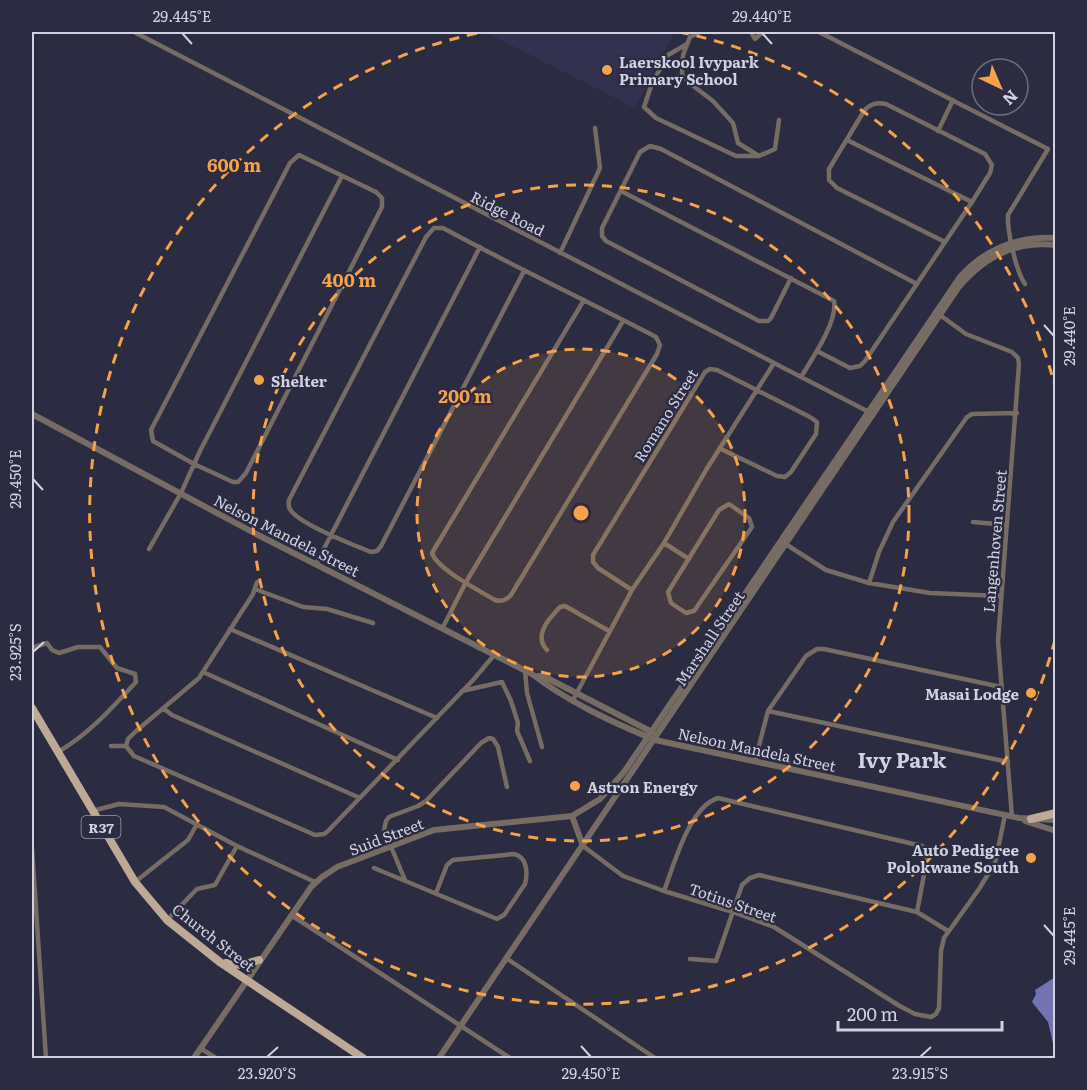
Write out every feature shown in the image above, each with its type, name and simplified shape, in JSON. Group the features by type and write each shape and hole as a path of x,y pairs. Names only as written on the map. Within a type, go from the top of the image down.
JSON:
{"main road":[{"name":"Church Street","path":"32,708 135,882 167,920 221,963 363,1059"},
{"path":"1031,819 1056,813"},
{"path":"221,963 241,965 259,960"}],"street":[{"name":"Ridge Road","path":"134,32 870,412"},
{"path":"700,32 690,37 683,55 682,74 688,82 713,101 733,123 738,143 759,156"},
{"path":"751,32 755,39 763,32"},
{"path":"819,32 1048,149 1010,210 1008,223 1025,284"},
{"path":"687,44 668,55 652,83 644,106 657,118 736,156 759,156 776,149 779,120"},
{"path":"938,131 953,100"},
{"path":"817,351 846,367 860,366 917,284 972,202 990,173 992,165 985,154 885,104 874,103 864,111 827,173 832,184 945,242"},
{"path":"560,253 600,168 595,128"},
{"path":"847,140 972,202"},
{"path":"791,278 771,318 768,321 759,321 612,245 603,238 602,233 640,152 647,147 661,150 917,284"},
{"path":"296,156 304,156 342,176 376,192 382,198 381,212 242,478 238,482 233,482 153,441 151,430 290,163 296,156"},
{"path":"149,549 181,493 342,176"},
{"path":"621,191 834,301 835,309 817,351 801,376"},
{"path":"524,272 377,551 371,552 331,535 295,515 289,508 289,500 426,237 434,228 443,228 524,272 584,300 657,337 660,345 657,354 511,595 501,602 495,600 435,560 432,553 584,300"},
{"name":"Marshall Street","path":"439,1059 656,737 960,277 992,250 1039,237 1056,238"},
{"name":"Marshall Street","path":"870,412 958,288 981,264 1013,245 1056,245"},
{"path":"316,564 480,248"},
{"name":"Langenhoven Street","path":"940,315 966,334 1005,349 1018,358 1019,364 998,641 1012,817 995,862 979,889 948,931"},
{"path":"442,629 466,582 623,321"},
{"path":"575,697 632,590 664,543 774,363"},
{"name":"Romano Street","path":"632,590 598,568 593,562 593,555 705,372 713,369 815,419 818,426 816,434 791,472 781,478 720,449"},
{"path":"869,583 879,552 893,522 967,417 978,414 1017,412"},
{"name":"Nelson Mandela Street","path":"32,414 316,564 495,654 532,674 545,684 665,741 1012,817 1056,831"},
{"path":"729,504 751,521 752,527 694,611 688,614 671,603 668,592 689,559 722,507 729,504"},
{"path":"973,522 1007,525"},
{"path":"664,543 689,559"},
{"path":"783,543 826,570 869,583 930,593 1001,596"},
{"name":"Marshall Street","path":"649,734 783,543"},
{"path":"126,746 128,739 135,732 195,683 255,589 257,582"},
{"path":"255,589 303,607 327,609 373,623"},
{"path":"547,650 540,636 543,628 560,607 565,606 609,631"},
{"path":"230,629 437,718"},
{"path":"32,648 47,643 52,650 58,653 78,647 100,647 117,668 135,674 136,682 100,720 76,742 58,752"},
{"path":"755,760 768,711 806,656 817,649 1001,687"},
{"path":"126,746 134,756 315,835 324,834 398,760 495,654"},
{"path":"525,670 527,693 542,747"},
{"path":"203,672 398,760"},
{"path":"462,691 502,682 511,700 518,723 517,731 530,761"},
{"path":"164,709 360,798"},
{"path":"768,711 1008,762"},
{"name":"Suid Street","path":"194,1059 246,979 315,882 337,867 434,830 572,816 600,799 614,785 649,734"},
{"path":"405,880 384,830 389,817 426,801 485,740 493,739 498,747 507,787"},
{"path":"111,746 126,746"},
{"path":"664,891 685,837 704,807 718,798 922,846 928,854 917,912"},
{"path":"92,811 118,804 164,807 237,846 315,882"},
{"path":"572,816 583,846"},
{"name":"Nelson Mandela Street","path":"1012,817 1056,820"},
{"path":"135,882 188,840 196,824"},
{"path":"167,920 197,889 214,885 237,846"},
{"name":"Totius Street","path":"583,846 623,876 774,927 915,1014 927,1017 936,1014 940,997 941,951 948,931"},
{"path":"32,849 46,1059"},
{"path":"374,868 490,918 501,917 526,881 524,860 518,854 453,860 447,865 436,893"},
{"path":"690,959 716,961 742,885 750,878 759,875 917,912 948,931"},
{"path":"291,915 510,1059"},
{"path":"506,958 655,1059"},
{"path":"200,1048 216,1059"}],"shaded area":[{"name":"Laerskool Ivypark Primary School","path":"485,32 674,32 635,108"}],"water":[{"path":"1055,979 1055,1052 1048,1022 1032,1002 1036,994 1035,990"}],"place":[{"name":"Laerskool Ivypark Primary School","path":"607,70"},
{"name":"Shelter","path":"259,380"},
{"name":"Masai Lodge","path":"1031,693"},
{"name":"Astron Energy","path":"575,786"},
{"name":"Auto Pedigree Polokwane South","path":"1031,858"}],"district":[{"name":"Ivy Park","path":"902,758"}]}
